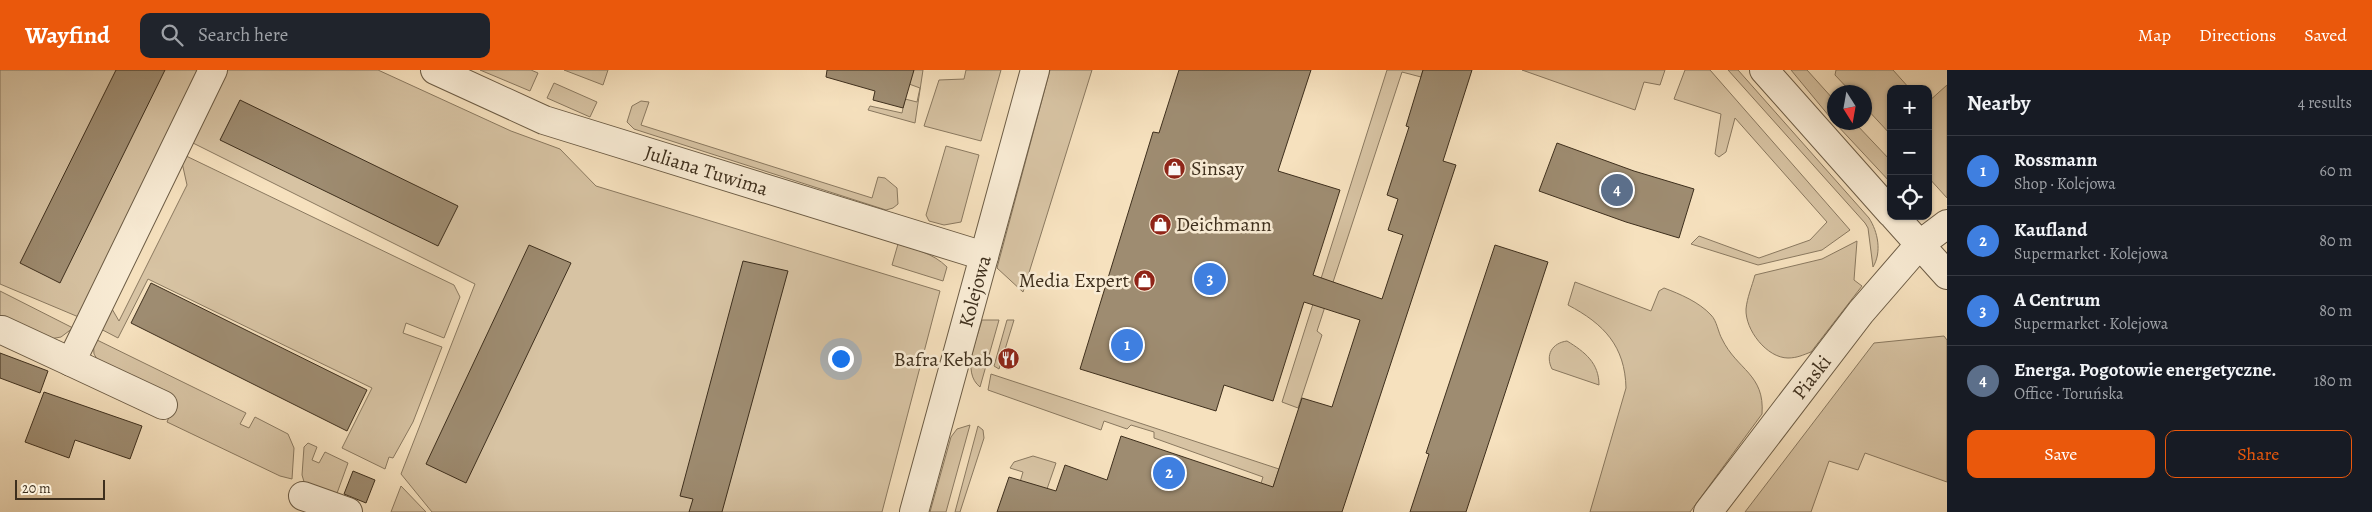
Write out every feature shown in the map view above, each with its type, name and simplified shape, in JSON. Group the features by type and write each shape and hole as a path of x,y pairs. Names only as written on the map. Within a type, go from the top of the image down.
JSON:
{"street":[{"path":"71,362 213,70"},
{"name":"Juliana Tuwima","path":"435,70 544,120 984,256"},
{"name":"Kolejowa","path":"914,512 1035,70"},
{"path":"1764,70 1887,208"},
{"path":"1897,220 1947,275"},
{"name":"Piaski","path":"1708,512 1861,312 1919,245 1947,224"},
{"path":"2,330 164,405"},
{"path":"303,496 348,512"}],"shaded area":[{"path":"0,70 378,70 511,131 560,149 596,186 940,291 882,512 432,512 401,474 475,284 171,132 81,318 0,284"},
{"path":"480,70 531,70 538,73 530,91"},
{"path":"564,70 608,70 603,85"},
{"path":"913,70 923,70 915,123 868,110 870,106 902,113 905,99 917,102 920,88 909,84"},
{"path":"966,70 1001,70 981,141 924,126 939,80 964,79"},
{"path":"1050,70 1092,70 1023,292 997,268"},
{"path":"1387,70 1423,70 1421,77 1402,72 1317,331 1322,335 1298,408 1282,402"},
{"path":"1522,70 1665,70 1660,85 1644,82 1635,110"},
{"path":"1685,70 1710,70 1850,230 1822,250 1758,265 1691,244 1699,236 1759,258 1810,240 1827,222 1735,118 1726,152 1719,157 1715,154 1721,114 1674,99"},
{"path":"1728,70 1738,70 1869,218 1875,229 1878,242 1876,261 1873,267 1868,228 1865,223"},
{"path":"1791,70 1807,70 1827,92 1827,114"},
{"path":"1836,70 1893,70 1906,85 1887,85 1887,131 1872,115 1872,85 1844,85 1835,75"},
{"path":"554,83 597,102 590,117 547,98"},
{"path":"1947,85 1947,198 1932,181 1932,98"},
{"path":"641,101 649,102 641,125 872,198 878,177 885,178 897,188 898,204 886,210 634,129 627,122 632,106"},
{"path":"1842,130 1862,130 1887,157 1887,179"},
{"path":"946,146 979,155 961,222 944,225 929,221 926,215"},
{"path":"182,154 454,285 460,297 444,338 406,323 403,333 442,347 413,422 393,458 389,457 385,469 342,448 372,388 148,279 118,338 95,326 108,302 119,321 187,185 181,158"},
{"path":"1857,241 1854,280 1862,286 1811,352 1788,358 1780,357 1765,348 1753,334 1747,317 1748,296 1755,275 1822,259"},
{"path":"898,244 924,252 942,262 947,267 943,281 892,265"},
{"path":"1575,282 1651,311 1659,291 1664,288 1695,302 1713,317 1728,349 1755,381 1762,401 1762,414 1690,512 1590,512 1626,388 1625,373 1617,348 1592,320 1568,305"},
{"path":"0,291 73,328 61,337 50,339 0,321"},
{"path":"982,320 999,320 980,387 974,381 971,364"},
{"path":"1007,320 1014,320 999,369 994,366"},
{"path":"1944,336 1947,340 1947,482 1865,453 1858,470 1829,461 1811,512 1745,512 1874,343"},
{"path":"93,338 246,413 240,424 249,428 255,417 288,434 294,448 292,479 280,476 167,422 175,402 100,364 94,354"},
{"path":"1567,341 1580,349 1594,364 1597,370 1599,385 1552,369 1549,359 1551,350 1557,344"},
{"path":"991,374 1279,469 1265,512 1252,512 1263,477 1154,438 1154,432 1131,425 1127,429 1104,421 1101,430 988,390"},
{"path":"970,425 946,512 930,512 951,437 957,429"},
{"path":"978,426 983,430 984,438 960,512 955,512"},
{"path":"308,443 317,447 312,460 319,463 325,452 348,463 336,496 305,485 302,475 304,447"},
{"path":"1033,456 1056,463 1039,512 1011,512 1023,472 1010,468 1014,462"},
{"path":"401,486 426,512 391,512"}],"building":[{"path":"116,70 165,70 60,283 20,263"},
{"path":"827,70 914,70 903,108 873,100 875,91 826,77"},
{"path":"1179,70 1311,70 1278,171 1340,190 1313,275 1382,299 1403,235 1388,230 1398,199 1387,195 1409,127 1406,126 1423,70 1472,70 1443,161 1456,165 1342,512 997,512 1009,477 1056,491 1065,465 1107,480 1121,436 1273,487 1302,398 1332,407 1360,320 1304,302 1273,401 1224,385 1216,411 1080,369 1153,132 1159,133"},
{"path":"240,100 458,206 438,246 220,140"},
{"path":"1557,143 1634,171 1694,189 1679,238 1626,222 1539,191"},
{"path":"529,245 571,263 466,483 426,464"},
{"path":"1495,245 1548,262 1466,512 1410,512 1429,454 1426,453"},
{"path":"743,261 788,271 722,512 689,512 693,499 680,496"},
{"path":"151,283 367,390 347,431 131,323"},
{"path":"0,353 48,371 40,393 0,378"},
{"path":"44,392 142,426 130,459 75,440 69,458 25,442"},
{"path":"353,471 375,480 366,503 344,494"}],"place":[{"name":"Sinsay","path":"1175,168"},
{"name":"Energa. Pogotowie energetyczne.","path":"1617,190"},
{"name":"Deichmann","path":"1160,224"},
{"name":"A Centrum","path":"1210,279"},
{"name":"Media Expert","path":"1145,280"},
{"name":"Rossmann","path":"1127,345"},
{"name":"Bafra Kebab","path":"1009,359"},
{"name":"Kaufland","path":"1169,473"}]}
